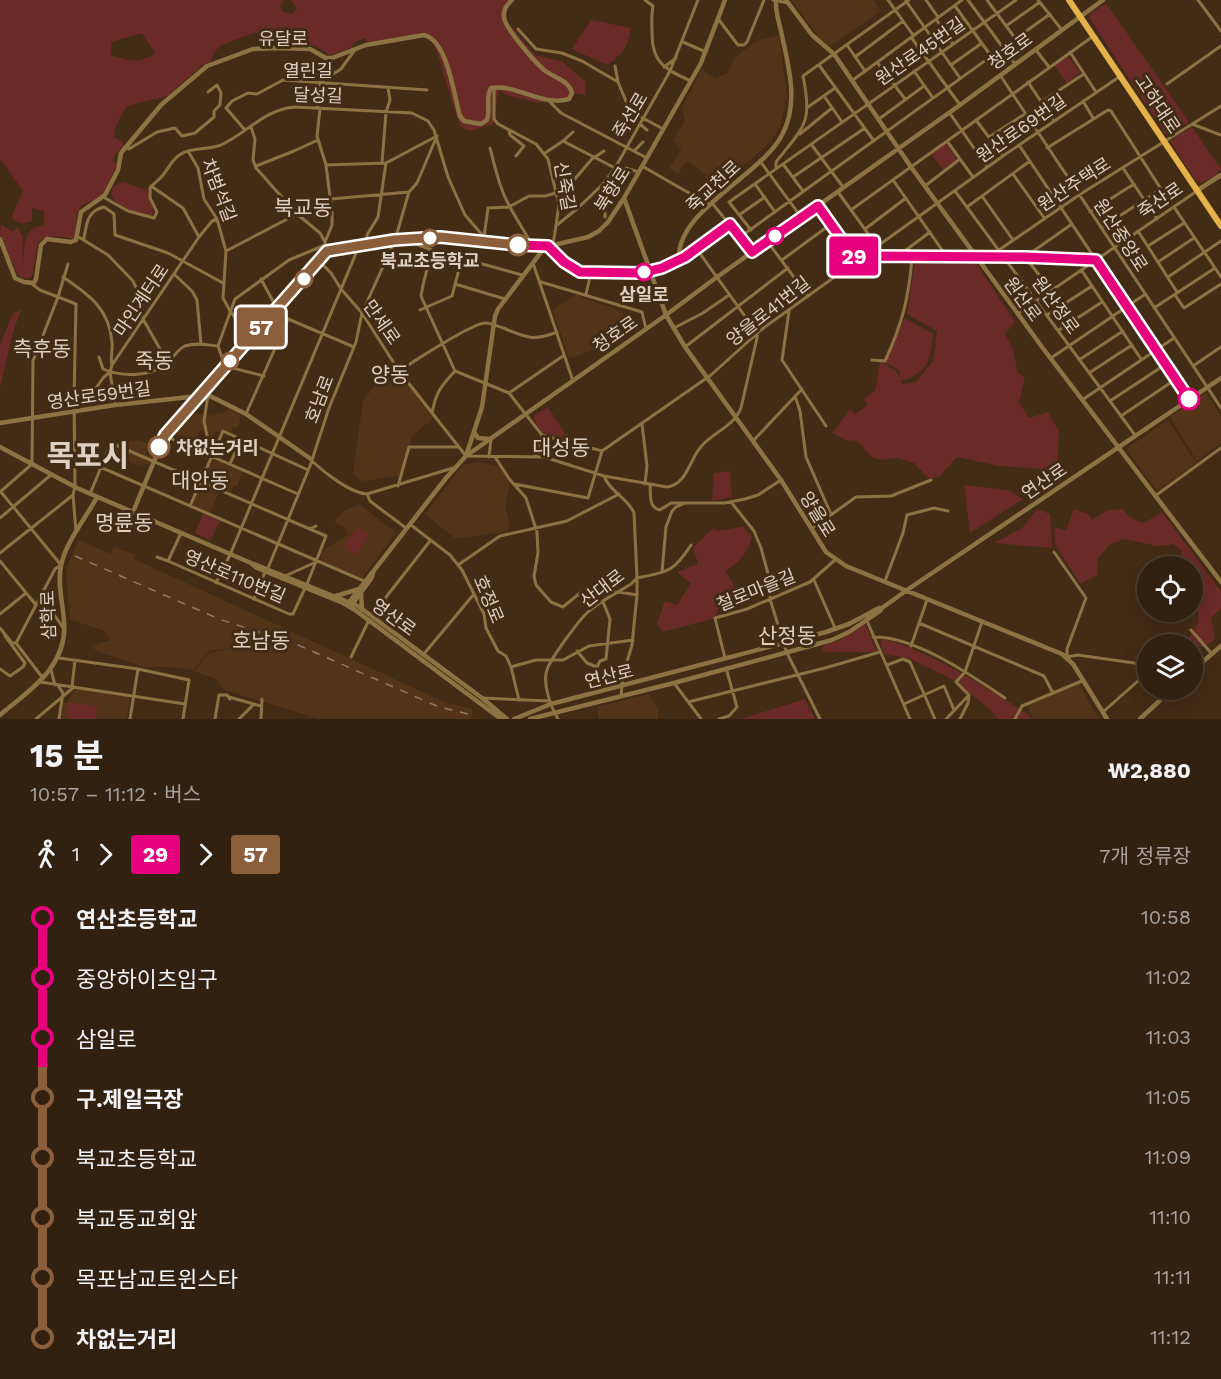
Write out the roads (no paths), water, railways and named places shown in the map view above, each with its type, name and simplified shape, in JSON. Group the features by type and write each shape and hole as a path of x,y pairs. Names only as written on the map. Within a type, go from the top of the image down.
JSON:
{"main road":[{"name":"고하대로","path":"1069,0 1221,226"}],"street":[{"path":"494,87 505,87 562,101 569,99 572,95 572,90 566,82 543,69 507,27 503,14 504,9 512,0"},
{"path":"645,0 653,6 650,20 655,56 664,67 691,81"},
{"name":"죽선로","path":"557,225 595,192 615,168 677,57 698,0"},
{"name":"북항로","path":"327,251 367,243 446,237 549,246 597,233 608,222 624,198 691,81 706,52 725,0"},
{"path":"718,19 738,45 744,45 764,0"},
{"path":"775,0 787,1"},
{"name":"죽교천로","path":"679,260 682,237 711,204 760,161 783,135 791,104 791,83 775,0"},
{"path":"888,0 960,105"},
{"path":"751,230 729,202 776,168 776,162 805,123 808,107 803,76 907,0 960,78"},
{"path":"853,80 962,0"},
{"path":"968,0 1015,64"},
{"path":"987,0 1015,38"},
{"path":"1005,0 1008,5"},
{"name":"원산로45번길","path":"776,168 1016,0"},
{"name":"청호로","path":"350,605 364,581 466,456 960,105 1103,0"},
{"path":"1198,0 1221,32"},
{"name":"원산로","path":"787,1 812,35 834,54 911,167 1017,314 1221,582"},
{"path":"928,1 953,44"},
{"path":"1006,26 1039,1 1062,30"},
{"path":"955,6 991,56"},
{"path":"740,237 1050,14"},
{"path":"945,31 964,18"},
{"path":"855,57 903,21"},
{"path":"518,29 536,49 562,53 618,81"},
{"name":"유달로","path":"78,236 81,212 103,197 118,170 121,153 128,148 161,105 207,66 253,49 310,49 326,58 417,35 429,36 437,43 443,56 462,120 482,124 487,120 489,91 494,87"},
{"path":"851,210 1094,36"},
{"path":"682,42 706,52"},
{"path":"951,65 982,43"},
{"path":"847,45 865,71"},
{"path":"1167,84 1221,46"},
{"path":"225,366 218,346 235,299 289,260 325,243 332,225 326,165 318,140 320,82 341,69 355,49"},
{"path":"1035,49 1049,67"},
{"path":"1070,52 1096,92"},
{"path":"664,67 677,57"},
{"path":"878,62 905,100"},
{"path":"819,64 874,141"},
{"path":"615,66 618,81 630,111 663,129"},
{"path":"914,71 933,98"},
{"path":"1041,102 1084,74"},
{"name":"원산중앙로","path":"999,75 1221,408"},
{"name":"원산로69번길","path":"919,217 987,167 1120,76"},
{"name":"열린길","path":"244,130 226,108 248,93 257,94 284,80 427,90"},
{"path":"1028,82 1054,121"},
{"path":"128,148 161,131 177,128 182,136 195,133 214,117 214,111 220,105 221,93 216,85 208,92"},
{"path":"879,119 924,86"},
{"name":"신죽길","path":"494,87 494,119 501,127 536,144 545,153 550,167 559,205 557,225 549,246"},
{"path":"367,243 367,235 378,217 384,163 386,112 390,100 388,88"},
{"path":"808,107 835,88"},
{"path":"824,96 842,122"},
{"path":"547,99 561,113 646,158"},
{"path":"1083,101 1093,118"},
{"name":"원산주택로","path":"999,250 1079,195 1221,106"},
{"name":"달성길","path":"188,151 218,146 282,108 412,113 428,121 437,136 448,177 465,215 484,240"},
{"path":"796,136 832,108"},
{"path":"1047,148 1093,118 1110,110 1161,189 1101,228"},
{"path":"949,112 987,167"},
{"path":"988,137 1026,114"},
{"path":"976,120 1003,156"},
{"path":"640,124 647,130"},
{"path":"1192,124 1221,135"},
{"path":"133,512 165,435 327,251 320,233 297,214 256,166 253,160 256,146 250,126"},
{"path":"793,177 865,128"},
{"path":"510,131 510,135 524,146 516,156"},
{"path":"545,153 573,132"},
{"path":"326,165 384,163 437,136"},
{"name":"호남로","path":"254,598 308,470 329,408 354,347 362,314 394,240 409,192 417,183 437,136"},
{"path":"256,166 318,140"},
{"path":"563,141 615,168"},
{"path":"947,141 974,177"},
{"path":"634,151 643,142"},
{"path":"811,144 843,187"},
{"path":"1019,145 1189,399"},
{"path":"490,148 509,207 520,222 532,246"},
{"path":"103,197 128,211 154,218 157,212 150,198 151,186 162,177 178,156 188,151"},
{"name":"차범석길","path":"188,151 199,171 205,202 217,219 226,251 223,298 250,339"},
{"path":"484,240 488,208 509,207 529,196 556,193 568,185 595,157 604,151"},
{"path":"925,186 960,159"},
{"path":"760,161 801,217"},
{"path":"967,207 1030,161"},
{"path":"562,162 568,185"},
{"path":"783,164 803,191"},
{"path":"642,166 711,204 752,252"},
{"path":"605,217 605,200 626,168 638,172"},
{"path":"1123,168 1157,219"},
{"path":"1013,173 1045,219"},
{"path":"1198,190 1221,175"},
{"path":"893,180 947,257"},
{"path":"755,184 775,212"},
{"path":"1090,212 1134,184"},
{"path":"151,186 183,208 199,237"},
{"name":"원산정로","path":"955,190 1136,436"},
{"name":"죽산로","path":"1017,314 1198,190"},
{"path":"331,199 409,192"},
{"path":"837,192 877,246"},
{"path":"982,196 1013,240"},
{"path":"739,215 765,197"},
{"name":"양을로","path":"624,198 666,315 685,347 781,480 826,552 835,560 1067,657"},
{"path":"865,229 906,198"},
{"path":"226,251 314,206"},
{"path":"818,206 857,261"},
{"path":"84,238 88,217 97,209 104,207 114,214 115,235 163,251 224,283"},
{"path":"1174,207 1221,278"},
{"name":"양을로41번길","path":"602,451 707,378 757,333 919,217"},
{"name":"마인계터로","path":"115,405 110,372 112,365 199,237 212,221 217,219"},
{"path":"1148,246 1184,223"},
{"path":"696,248 757,333 744,398 736,418 698,450 685,475 677,484 667,487 604,476 555,459 466,456 486,383 496,312 533,263 549,246 580,272 650,272 679,260 696,248 730,224"},
{"path":"782,260 831,224"},
{"path":"1025,257 1072,224"},
{"path":"1138,231 1168,277 1184,308 1221,284"},
{"path":"903,257 906,250 930,232"},
{"path":"32,284 36,279 39,251 44,240 50,238 71,242 78,236 84,238 108,255 133,281 141,296 143,319 168,363"},
{"path":"1158,262 1194,238"},
{"path":"0,239 15,278 76,304 74,399 76,487 73,495 76,532"},
{"path":"405,239 432,250 524,276"},
{"path":"767,241 808,296"},
{"path":"1168,277 1221,241"},
{"path":"216,583 230,555 360,245"},
{"path":"432,250 422,290 425,308 455,371 509,393 542,435 602,451 588,498 514,484"},
{"path":"998,257 999,250"},
{"path":"864,256 1096,260"},
{"path":"872,360 885,361 898,330 906,306 912,257"},
{"path":"1025,257 1051,290"},
{"path":"420,310 452,296 462,258"},
{"name":"만세로","path":"319,261 362,314 399,371 466,456"},
{"path":"533,263 573,381"},
{"path":"16,643 55,569 61,565 0,492 32,464 34,357 58,297 68,264"},
{"path":"685,347 788,268"},
{"path":"1154,309 1215,268"},
{"path":"1082,271 1142,359"},
{"path":"586,294 591,273"},
{"path":"175,275 192,291 197,300 201,344"},
{"path":"63,278 89,295 102,309 112,339 112,365"},
{"path":"261,279 275,311 288,319 354,347"},
{"path":"541,282 642,312 646,329"},
{"path":"455,284 506,299"},
{"path":"1047,315 1092,286"},
{"path":"674,329 729,295"},
{"path":"1050,359 1144,295"},
{"path":"1058,331 1102,302"},
{"path":"789,311 782,360 826,426"},
{"path":"246,414 288,319"},
{"path":"399,371 443,343 481,323 493,324 530,339 542,338 556,332"},
{"path":"1079,360 1123,332"},
{"path":"1082,400 1174,338"},
{"path":"99,357 103,369 110,372 148,373 168,363 183,347 201,344 218,346"},
{"path":"1089,373 1132,345"},
{"path":"1193,366 1221,347"},
{"path":"509,393 563,356"},
{"path":"1110,402 1166,364"},
{"path":"225,366 264,376"},
{"path":"432,414 436,393 455,371"},
{"path":"74,399 90,397 110,372"},
{"name":"연산로","path":"534,718 557,716 832,640 867,621 907,590 1221,378"},
{"path":"1121,416 1176,379"},
{"path":"210,384 211,393 215,398"},
{"path":"753,441 802,389"},
{"path":"201,395 208,394 246,414 312,459 321,469 360,494 398,486 454,468"},
{"path":"208,394 204,421 212,456"},
{"name":"영산로59번길","path":"0,423 115,405 201,395"},
{"path":"795,396 800,411 806,457 830,512"},
{"path":"642,424 647,466 645,484"},
{"path":"190,506 223,431 308,470"},
{"path":"474,432 478,438 491,439 489,457"},
{"path":"165,435 298,494"},
{"path":"535,457 542,435"},
{"path":"230,464 241,440"},
{"path":"90,494 111,443 326,537 306,586"},
{"name":"영산로","path":"0,447 90,494 362,610 370,618"},
{"path":"398,486 409,447 459,447"},
{"path":"1155,495 1221,448"},
{"path":"495,457 526,498 538,540 534,580 551,602 561,607 567,605 580,593 619,592 637,595"},
{"path":"100,467 364,581"},
{"path":"0,518 52,474"},
{"name":"산대로","path":"557,716 550,703 546,671 552,660 587,613 637,578 634,513 632,507 606,482 604,476"},
{"path":"651,484 652,506 660,510 674,502 731,502 758,495 781,480"},
{"path":"811,529 856,497 891,496 931,480"},
{"name":"호정로","path":"367,494 373,503 450,555 458,565 484,614 486,628 498,651 506,656 511,667 519,700"},
{"path":"458,565 500,536 567,521 619,494"},
{"path":"0,553 73,495"},
{"name":"삼학로","path":"0,714 41,680 59,658 65,631 60,580 61,565 76,532 97,497"},
{"path":"731,502 754,531 770,580 770,599 786,651 820,719"},
{"path":"662,572 666,527 672,511 684,503"},
{"path":"885,581 908,515 934,508 948,512"},
{"path":"310,529 316,526"},
{"name":"영산로110번길","path":"181,533 168,561 216,583 293,614 306,586"},
{"path":"351,657 370,618 430,541"},
{"path":"621,697 621,686 633,640 637,578 674,567 691,545"},
{"path":"1054,552 1086,598 1066,649 1067,657 1084,680 1107,719"},
{"path":"157,557 168,561"},
{"name":"철로마을길","path":"725,658 715,618 747,609 814,580 835,560"},
{"path":"0,561 36,605"},
{"path":"285,576 317,561"},
{"name":"영산로","path":"266,570 336,596 370,618 501,719"},
{"name":"청호로","path":"360,590 371,579 374,571"},
{"path":"814,580 836,629"},
{"path":"336,596 360,590 362,610"},
{"path":"0,614 26,593"},
{"path":"422,657 474,594"},
{"path":"41,596 65,631"},
{"path":"911,646 928,598"},
{"path":"577,651 587,663 597,667 600,661 606,659 610,619 603,602"},
{"name":"연산로","path":"514,719 550,703 672,674 836,629 882,608"},
{"path":"867,621 910,719"},
{"path":"969,695 956,681 965,672 983,621"},
{"path":"919,623 1044,676 1053,693"},
{"path":"0,628 13,644 16,643 41,680 56,685 185,704"},
{"path":"1191,630 1212,654"},
{"path":"0,669 10,676 25,663 5,637 6,634"},
{"path":"873,637 911,646 965,672 1005,698"},
{"path":"511,667 536,660 570,658 577,651 589,646 633,640"},
{"path":"1203,662 1221,646"},
{"path":"688,702 880,652"},
{"path":"1067,657 1078,655 1137,663"},
{"name":"영산로","path":"422,657 482,698 507,719"},
{"path":"59,658 138,669 189,680 183,719"},
{"path":"886,666 908,659 935,719"},
{"path":"36,719 73,686 75,661"},
{"path":"719,719 729,716 737,707 726,668"},
{"path":"130,719 138,669"},
{"path":"51,670 56,685 63,691 59,719"},
{"path":"1015,719 1022,706 1084,680"},
{"path":"1103,712 1137,682"},
{"path":"674,683 701,719"},
{"path":"904,704 944,686 954,710"},
{"path":"215,719 219,695 261,706"},
{"path":"946,719 969,695"},
{"path":"960,719 968,703 969,695"},
{"path":"482,698 550,703"},
{"path":"261,719 262,699"},
{"path":"1140,719 1160,700"},
{"path":"239,719 254,704"},
{"path":"490,710 492,719"}],"railway":[{"path":"75,556 219,619 298,645 439,707 472,715"}],"place":[{"name":"북교초등학교","path":"430,238"},
{"name":"삼일로","path":"644,272"},
{"name":"차없는거리","path":"159,447"}],"district":[{"name":"북교동","path":"303,207"},
{"name":"측후동","path":"42,348"},
{"name":"죽동","path":"154,360"},
{"name":"양동","path":"390,374"},
{"name":"대성동","path":"561,447"},
{"name":"목포시","path":"88,455"},
{"name":"대안동","path":"200,480"},
{"name":"명륜동","path":"124,522"},
{"name":"산정동","path":"787,635"},
{"name":"호남동","path":"261,640"}]}
